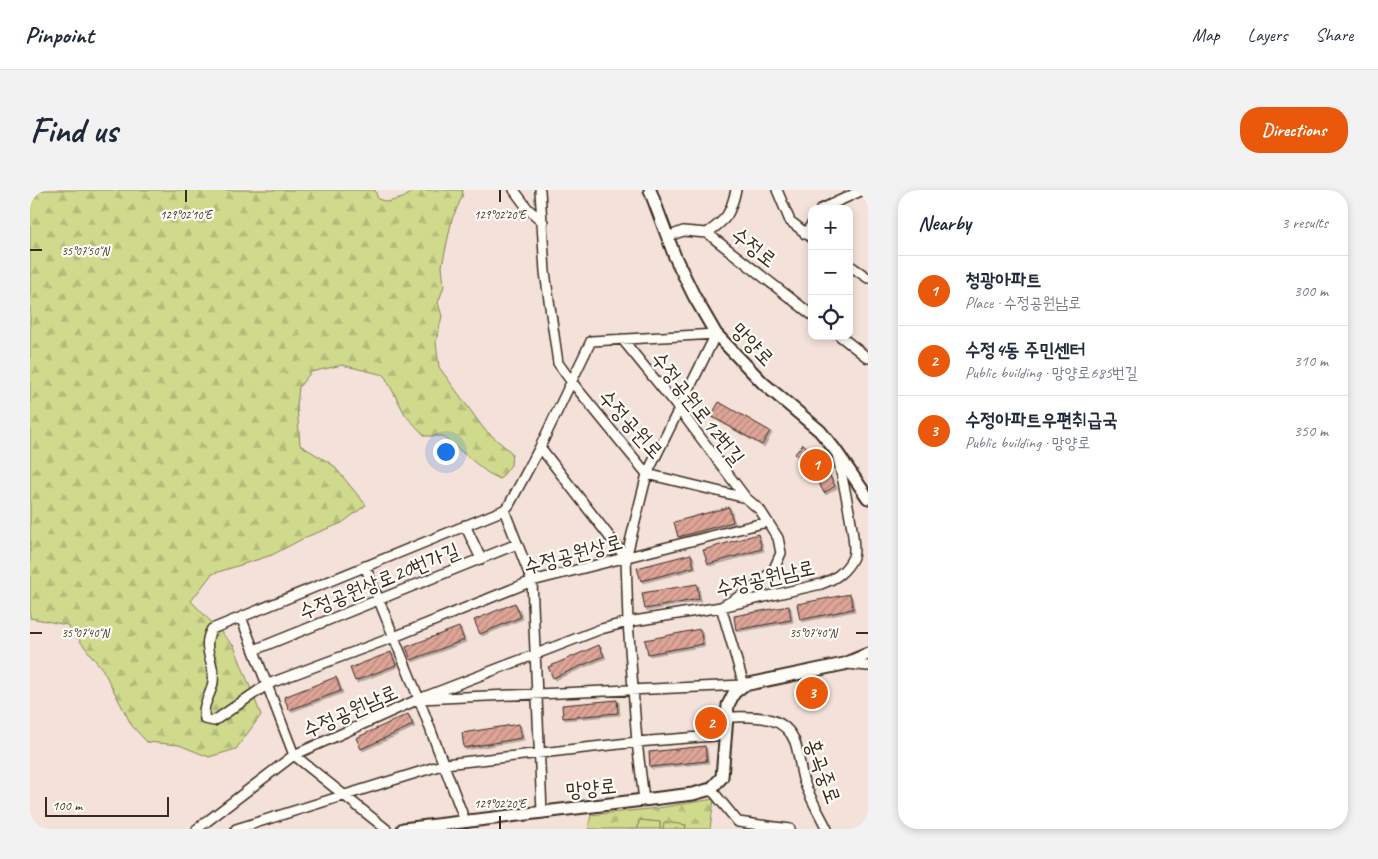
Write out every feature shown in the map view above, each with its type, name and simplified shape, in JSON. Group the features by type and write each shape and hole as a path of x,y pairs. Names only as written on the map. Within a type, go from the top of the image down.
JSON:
{"main road":[{"name":"망양로","path":"650,190 667,237 694,296 716,334 764,383 820,431 868,498"},
{"path":"711,789 722,777 728,705 734,693 744,685 844,664 868,654"},
{"name":"망양로","path":"403,829 693,794 711,789"}],"street":[{"path":"514,190 528,209 542,222"},
{"name":"수정공원로","path":"540,190 546,272 558,362 571,381 647,474 746,498"},
{"path":"706,233 725,220 736,190"},
{"path":"777,190 790,221 808,236"},
{"path":"831,205 864,190"},
{"name":"수정로","path":"667,237 683,231 706,233 808,311"},
{"path":"853,268 868,278"},
{"path":"535,654 532,581 504,510 510,505 591,341 716,334 647,474 626,558 628,622"},
{"name":"수정공원로12번길","path":"622,339 679,409 746,498"},
{"path":"845,340 868,358"},
{"path":"540,446 626,558"},
{"name":"수정공원남로","path":"197,829 294,755 420,699 601,629 628,622 721,607 821,584 835,579 847,568 854,556 854,536 836,451"},
{"path":"465,821 420,699 744,685 721,607 753,589 774,569 781,553 778,538 760,510 746,498"},
{"name":"수정공원상로","path":"504,510 212,628 207,639 214,681 203,712 205,720 214,721 268,684 394,637 532,581 767,522"},
{"path":"466,525 480,559"},
{"name":"수정공원상로20번가길","path":"254,650 518,544"},
{"path":"365,566 394,637"},
{"path":"241,617 268,684"},
{"name":"망양로","path":"628,622 637,742 644,800"},
{"name":"수정공원남로","path":"394,637 420,699"},
{"name":"망양로","path":"535,654 542,812"},
{"path":"844,664 868,666"},
{"name":"수정공원남로","path":"268,684 294,755"},
{"name":"홍곡중로","path":"727,717 762,717 777,722 789,730 795,742 804,780 826,829"},
{"path":"236,829 445,764 637,742 726,735"},
{"path":"294,755 386,829"},
{"path":"711,789 738,822 790,829"}],"green space":[{"path":"30,190 375,190 378,199 387,202 403,198 415,190 463,190 462,197 452,219 442,266 444,286 438,303 442,316 436,342 439,367 484,429 512,453 511,465 500,479 488,473 442,436 425,436 406,416 384,375 342,365 311,372 299,387 297,406 300,445 333,465 366,505 342,523 306,537 272,555 212,574 191,601 234,646 261,715 236,749 209,757 179,745 147,742 132,726 103,670 67,625 30,618"},
{"path":"714,799 710,829 685,829 686,825 664,823 663,829 660,829 660,822 639,820 638,829 588,829 591,815 658,808"},
{"path":"639,820 660,822 660,829 638,829"},
{"path":"664,822 686,825 685,829 663,829"}],"building":[{"path":"719,402 770,431 762,445 711,416"},
{"path":"803,444 822,461 835,486 824,493 812,469 795,454"},
{"path":"729,507 733,522 678,537 674,522"},
{"path":"758,534 762,549 708,564 703,550"},
{"path":"691,554 694,567 641,581 637,568"},
{"path":"697,584 699,599 645,609 642,593"},
{"path":"850,594 853,609 800,620 797,604"},
{"path":"515,603 521,617 480,634 474,620"},
{"path":"789,606 791,620 736,630 734,616"},
{"path":"459,627 464,640 411,660 406,647"},
{"path":"700,629 703,644 648,654 645,640"},
{"path":"599,645 604,656 553,678 548,667"},
{"path":"391,652 396,665 355,681 350,668"},
{"path":"336,677 341,691 289,710 284,697"},
{"path":"617,700 618,713 563,718 562,705"},
{"path":"408,714 413,725 361,749 356,738"},
{"path":"722,718 723,728 701,729 700,719"},
{"path":"519,724 522,738 464,748 462,733"},
{"path":"705,746 707,761 650,767 649,752"}],"place":[{"name":"청광아파트","path":"816,465"},
{"name":"수정아파트우편취급국","path":"812,693"},
{"name":"수정4동 주민센터","path":"711,723"}]}
